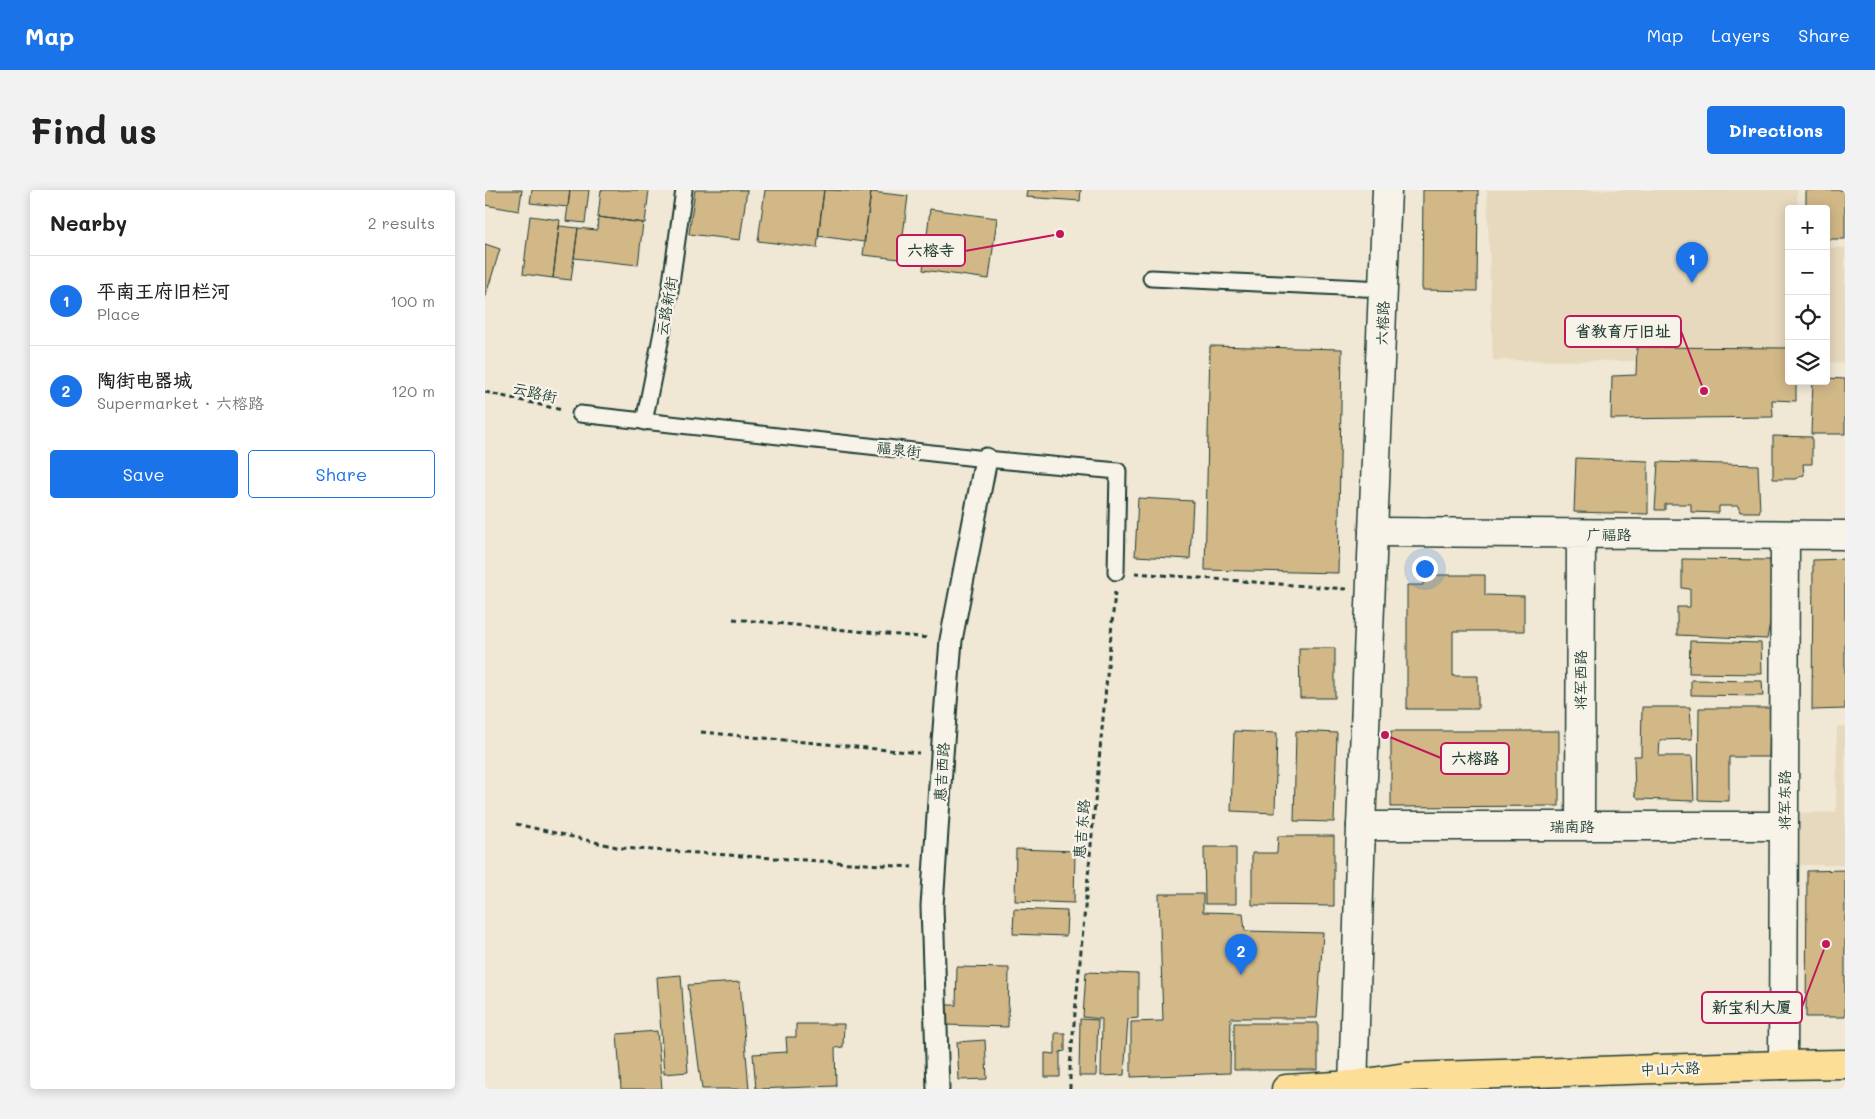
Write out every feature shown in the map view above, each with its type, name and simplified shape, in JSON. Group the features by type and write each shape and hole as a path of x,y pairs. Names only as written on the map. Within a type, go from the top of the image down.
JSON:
{"main road":[{"name":"中山六路","path":"1286,1089 1353,1087 1406,1077 1783,1064 1845,1064"}],"street":[{"name":"六榕路","path":"1353,1087 1361,826 1387,190"},
{"name":"惠吉西路","path":"938,1089 932,906 942,755 951,640 986,459"},
{"name":"广福路","path":"1373,532 1845,535"},
{"name":"将军西路","path":"1580,826 1581,534"},
{"name":"将军东路","path":"1783,1064 1785,535"},
{"name":"瑞南路","path":"1361,826 1783,826"}],"lane":[{"name":"云路新街","path":"644,422 669,297 684,190"},
{"path":"1151,278 1383,289"},
{"name":"福泉街","path":"580,414 986,459 1118,471 1116,572"}],"path":[{"name":"云路街","path":"485,392 580,414"},
{"path":"1116,572 1371,590"},
{"name":"惠吉东路","path":"1070,1089 1072,1046 1116,572"},
{"path":"733,619 951,640"},
{"path":"701,732 942,755"},
{"path":"515,824 621,848 934,868"}],"shaded area":[{"path":"1487,190 1797,190 1797,205 1785,205 1785,362 1493,360"},
{"path":"1830,247 1845,248 1845,363 1830,362"},
{"path":"1837,726 1845,726 1845,865 1794,865 1793,813 1836,812"}],"building":[{"path":"485,190 522,190 519,211 485,205"},
{"path":"532,190 570,190 568,207 530,203"},
{"path":"570,190 589,190 585,223 566,221"},
{"path":"601,190 649,190 645,223 598,217"},
{"path":"695,190 747,190 740,240 689,234"},
{"path":"765,190 824,190 817,248 758,241"},
{"path":"824,190 871,192 864,242 818,236"},
{"path":"1027,190 1081,190 1080,201 1026,197"},
{"path":"1423,190 1478,190 1477,291 1422,290"},
{"path":"1806,190 1845,190 1845,239 1830,239 1830,205 1806,205"},
{"path":"871,192 908,196 900,259 863,255"},
{"path":"930,209 997,218 989,279 923,270"},
{"path":"530,216 560,220 553,278 523,274"},
{"path":"598,217 643,223 638,265 574,258 578,228 597,230"},
{"path":"559,226 578,228 571,280 553,278"},
{"path":"485,244 500,249 485,298"},
{"path":"1210,346 1342,349 1338,573 1205,570"},
{"path":"1637,347 1785,348 1785,385 1796,385 1796,401 1772,400 1773,417 1611,419 1612,376 1636,375"},
{"path":"1830,378 1845,379 1845,434 1811,434 1813,385 1830,385"},
{"path":"1773,436 1812,437 1812,464 1803,464 1804,475 1795,479 1773,479"},
{"path":"1576,458 1648,461 1648,514 1574,512"},
{"path":"1658,462 1758,465 1760,512 1740,512 1738,506 1719,506 1719,513 1691,512 1691,504 1665,504 1665,510 1655,510"},
{"path":"1138,498 1193,501 1190,559 1135,556"},
{"path":"1682,559 1770,560 1773,606 1767,639 1677,635 1677,607 1690,607 1690,589 1682,588"},
{"path":"1845,559 1845,709 1812,710 1813,560"},
{"path":"1423,575 1485,575 1485,595 1524,596 1524,631 1453,631 1453,676 1478,676 1478,709 1407,709 1407,585 1423,585"},
{"path":"1690,641 1761,643 1762,674 1689,673"},
{"path":"1299,648 1335,648 1335,698 1300,698"},
{"path":"1691,680 1762,681 1763,696 1691,695"},
{"path":"1642,707 1690,707 1692,739 1660,740 1659,756 1692,756 1694,801 1639,799 1635,795 1634,756 1641,756"},
{"path":"1699,708 1770,708 1769,757 1729,757 1729,801 1698,800"},
{"path":"1234,731 1277,733 1275,813 1231,811"},
{"path":"1296,731 1337,733 1334,822 1294,821"},
{"path":"1391,731 1559,731 1559,806 1391,807"},
{"path":"1278,836 1334,836 1334,906 1252,905 1252,853 1277,853"},
{"path":"1204,847 1236,847 1236,904 1205,904"},
{"path":"1016,849 1075,851 1074,903 1015,901"},
{"path":"1845,870 1845,1017 1806,1017 1807,871"},
{"path":"1159,894 1203,894 1203,912 1243,913 1245,931 1323,933 1317,1018 1231,1018 1230,1073 1131,1077 1131,1022 1163,1021"},
{"path":"1014,909 1067,911 1066,936 1013,934"},
{"path":"957,967 1009,968 1008,1027 945,1025 946,1005 956,1005"},
{"path":"1086,972 1138,974 1138,1018 1128,1019 1124,1075 1101,1076 1102,1019 1083,1017"},
{"path":"681,975 688,1072 664,1074 657,977"},
{"path":"740,982 749,1089 702,1089 688,985"},
{"path":"1080,1019 1098,1020 1096,1076 1079,1076"},
{"path":"1234,1023 1318,1023 1318,1070 1234,1070"},
{"path":"796,1024 844,1024 843,1047 835,1048 836,1086 756,1089 753,1054 787,1052 786,1037 796,1037"},
{"path":"657,1031 662,1089 621,1089 617,1034"},
{"path":"1055,1033 1065,1033 1065,1051 1060,1052 1060,1077 1045,1077 1045,1053 1055,1054"},
{"path":"985,1040 987,1079 959,1080 957,1042"}],"place":[{"name":"六榕寺","path":"1060,234"},
{"name":"平南王府旧栏河","path":"1692,283"},
{"name":"省教育厅旧址","path":"1704,391"},
{"name":"六榕路","path":"1385,735"},
{"name":"新宝利大厦","path":"1826,944"},
{"name":"陶街电器城","path":"1241,975"}]}
